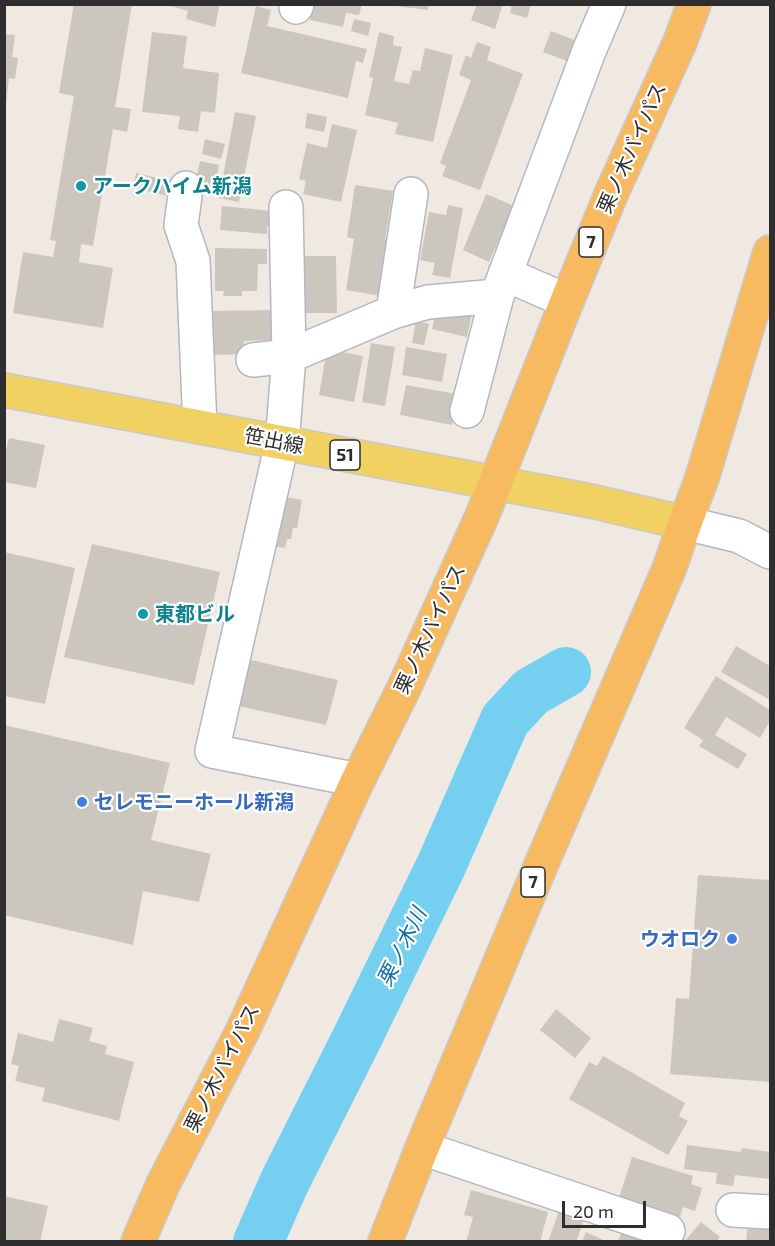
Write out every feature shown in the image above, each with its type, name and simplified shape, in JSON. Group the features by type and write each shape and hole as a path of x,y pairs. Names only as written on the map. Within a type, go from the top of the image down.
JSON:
{"highway":[{"name":"栗ノ木バイパス","path":"138,1242 163,1184 243,1030 483,514 612,192 680,42 694,4"},
{"name":"7","path":"385,1242 545,854 669,569 702,478 771,252"}],"main road":[{"name":"笹出線","path":"7,395 200,427 591,501 684,523"}],"street":[{"path":"467,411 501,285 589,51 609,4"},
{"path":"186,188 181,225 194,261 200,427"},
{"path":"393,312 411,194"},
{"path":"286,207 289,356 282,443 212,751 358,780"},
{"path":"253,360 289,356 393,312 501,285 567,301"},
{"path":"684,523 739,536 771,552"},
{"path":"422,1148 668,1231"},
{"path":"733,1210 771,1212"}],"building":[{"name":"アークハイム新潟","path":"74,4 132,4 115,107 131,109 127,132 113,129 93,246 81,244 79,262 113,268 103,328 13,313 23,252 53,257 56,241 50,240 74,96 59,93"},
{"path":"164,4 220,4 215,27 186,19 188,11"},
{"path":"314,4 362,4 359,15 346,13 343,27 310,20"},
{"path":"396,4 429,4 428,10 396,6"},
{"path":"477,4 503,4 495,29 471,20"},
{"path":"512,4 531,4 527,18 510,13"},
{"path":"256,6 271,10 267,26 367,49 363,63 356,61 348,98 241,73"},
{"path":"354,19 371,23 368,36 351,31"},
{"path":"551,31 577,41 569,62 543,52"},
{"path":"152,32 187,36 183,68 219,73 215,113 201,111 198,132 178,129 180,116 142,112"},
{"path":"379,32 394,36 393,45 402,47 394,81 409,84 413,70 420,71 425,48 453,55 433,142 395,134 398,123 365,115 373,78 369,77"},
{"path":"4,34 15,35 12,57 18,58 15,79 9,78 6,105 4,105"},
{"path":"477,42 491,47 487,60 523,74 480,190 442,176 446,166 440,163 471,80 459,75 466,55 471,58"},
{"path":"235,112 256,116 239,202 219,198"},
{"path":"307,113 327,117 324,132 305,128"},
{"path":"332,124 357,130 341,202 303,194 306,181 299,179 307,143 327,148"},
{"path":"205,139 225,144 221,159 202,154"},
{"path":"200,161 219,165 215,187 195,183"},
{"path":"136,173 176,182 173,197 133,188"},
{"path":"355,185 393,191 385,240 395,241 387,297 346,290 354,239 347,237"},
{"path":"486,194 519,208 509,231 504,228 489,262 463,250"},
{"path":"448,205 463,208 450,278 432,275 435,263 420,260 429,212 446,215"},
{"path":"222,206 283,212 281,228 267,226 267,234 220,230"},
{"path":"215,248 267,249 267,264 258,264 257,291 242,291 242,296 223,296 224,291 215,291"},
{"path":"296,256 336,256 337,313 296,313"},
{"path":"271,310 272,340 244,341 245,354 213,355 212,311"},
{"path":"436,312 472,312 467,337 432,329"},
{"path":"416,321 429,324 424,345 412,343"},
{"path":"371,343 395,347 385,406 362,402"},
{"path":"406,347 447,354 442,382 402,375"},
{"path":"327,349 363,356 354,402 319,395"},
{"path":"406,385 457,394 452,425 400,415"},
{"path":"9,438 45,445 36,488 4,482 4,459"},
{"path":"274,495 302,500 297,528 293,528 291,539 287,539 285,548 266,545"},
{"name":"東都ビル","path":"92,544 220,572 194,685 64,657"},
{"path":"4,552 75,568 45,704 4,696"},
{"path":"736,646 770,666 770,700 721,672"},
{"path":"251,660 338,680 326,725 238,706"},
{"path":"716,676 770,710 770,721 760,738 726,717 715,735 747,754 738,769 699,746 703,740 684,728"},
{"name":"セレモニーホール新潟","path":"4,725 170,763 151,840 211,854 199,902 143,891 133,945 4,915"},
{"name":"ウオロク","path":"698,875 770,880 770,1082 670,1074 676,998 689,999"},
{"path":"556,1009 591,1038 575,1058 540,1030"},
{"path":"59,1019 93,1028 89,1041 107,1046 105,1054 134,1062 119,1121 42,1101 45,1088 15,1081 19,1066 11,1064 18,1033 53,1042"},
{"path":"603,1056 685,1103 679,1116 688,1121 668,1155 569,1099 589,1062 597,1066"},
{"path":"687,1145 741,1152 742,1148 770,1152 770,1179 735,1175 733,1186 716,1184 717,1173 684,1169"},
{"path":"632,1157 693,1176 691,1184 702,1188 695,1211 683,1207 680,1217 619,1198"},
{"path":"471,1190 548,1212 540,1242 466,1242 473,1217 464,1215"},
{"path":"4,1196 48,1206 40,1242 4,1242"},
{"path":"561,1205 586,1214 576,1242 548,1242"},
{"path":"748,1221 770,1223 770,1242 746,1242"},
{"path":"701,1222 720,1237 716,1242 684,1242"},
{"path":"623,1227 649,1242 618,1242"},
{"path":"586,1232 608,1242 582,1242"}],"waterway":[{"name":"栗ノ木川","path":"258,1242 285,1181 441,866 505,720 531,692 566,672"}],"place":[{"name":"アークハイム新潟","path":"81,186"},
{"name":"東都ビル","path":"143,614"},
{"name":"セレモニーホール新潟","path":"82,802"},
{"name":"ウオロク","path":"732,939"}]}
